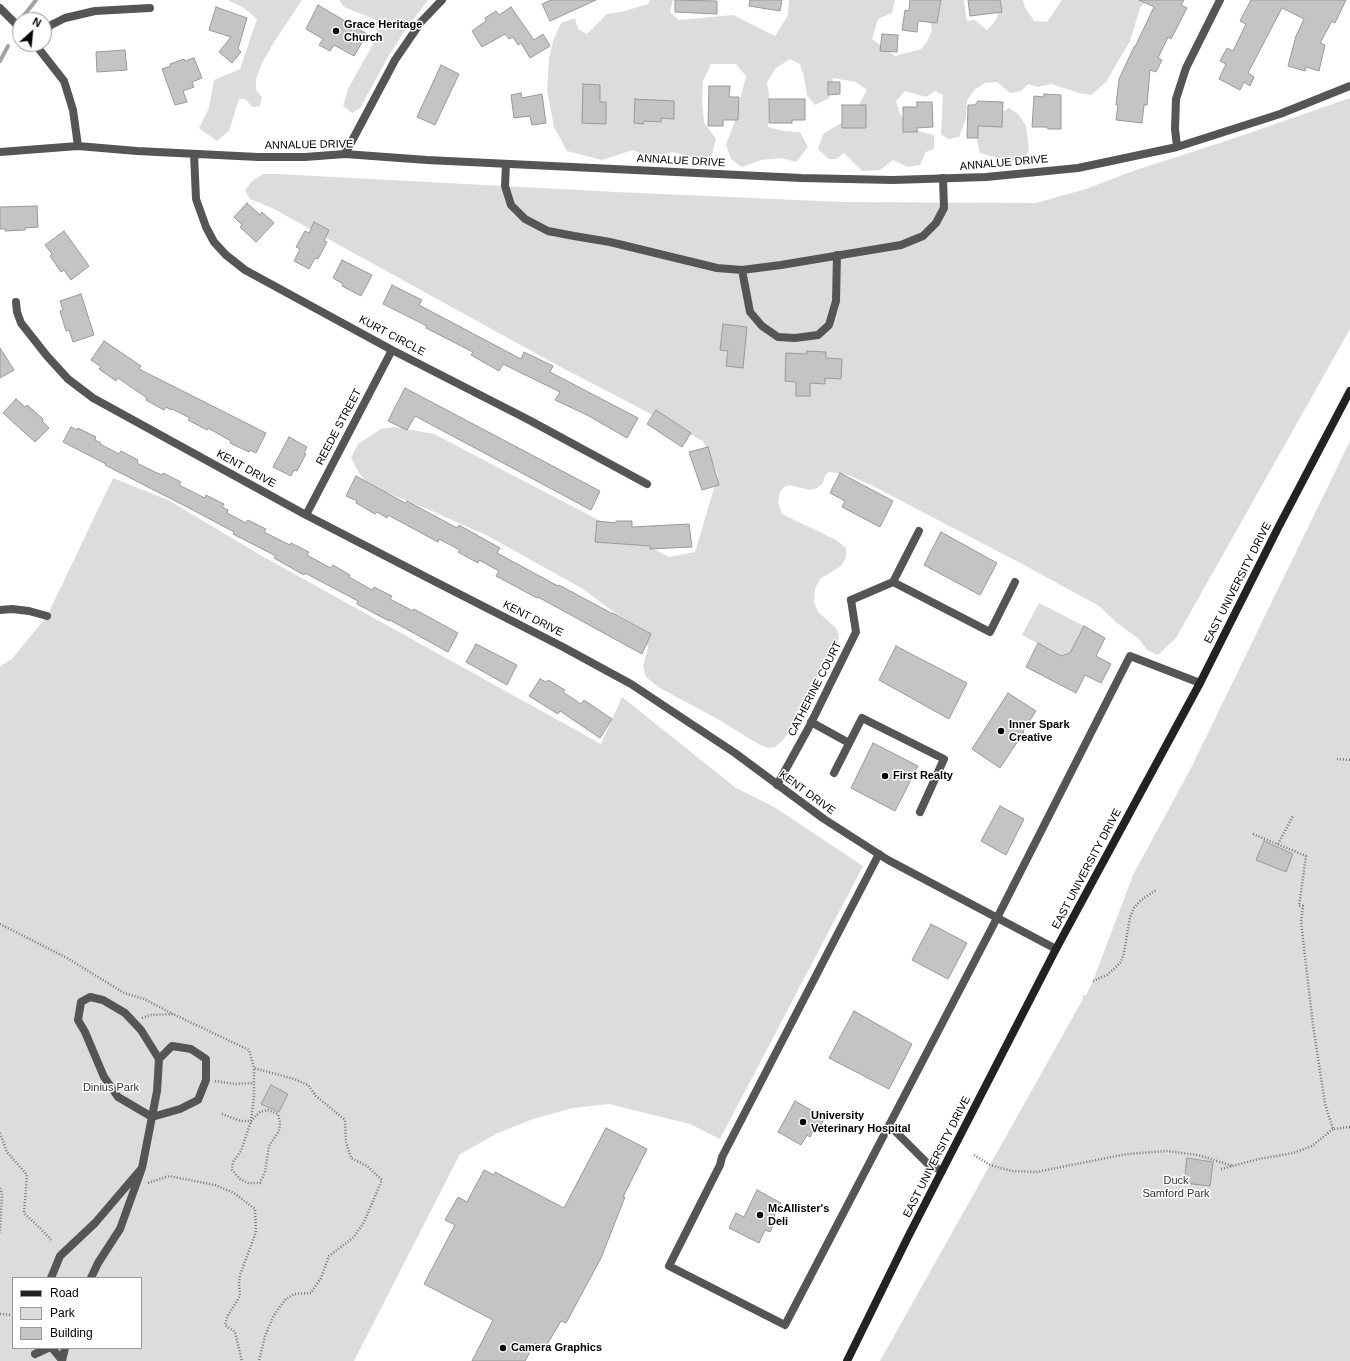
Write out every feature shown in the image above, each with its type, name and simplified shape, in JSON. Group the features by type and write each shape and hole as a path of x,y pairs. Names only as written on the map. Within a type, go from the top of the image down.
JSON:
{"main road":[{"name":"EAST UNIVERSITY DRIVE","path":"847,1361 942,1171 1056,949 1200,683 1278,528 1350,391"}],"street":[{"path":"345,154 395,60 421,22 442,0"},
{"path":"1177,147 1175,129 1176,99 1186,68 1220,0"},
{"path":"0,8 12,20"},
{"path":"52,26 65,18 95,11 150,8"},
{"path":"41,52 64,81 73,110 78,146"},
{"name":"ANNALUE DRIVE","path":"0,152 78,146 258,157 305,157 345,154 427,160 802,178 893,180 986,177 1078,168 1177,147 1280,114 1350,86"},
{"name":"KURT CIRCLE","path":"194,154 196,199 200,214 214,242 226,256 245,270 392,350 529,420 647,484"},
{"path":"506,164 505,186 511,205 525,219 548,230 610,242 717,268 742,270 901,245 922,236 936,223 944,208 943,178"},
{"path":"742,270 750,312 762,326 778,337 795,338 818,335 828,324 836,301 837,255"},
{"name":"KENT DRIVE","path":"16,302 17,312 21,323 43,352 68,379 93,398 306,515 426,578 563,647 631,684 735,753 824,819 879,854 1056,949"},
{"name":"REEDE STREET","path":"306,515 392,350"},
{"path":"919,531 893,582 990,632 1015,582"},
{"name":"CATHERINE COURT","path":"777,785 811,722 856,632 851,600 893,582"},
{"path":"0,610 12,609 29,611 47,616"},
{"path":"879,854 722,1157 720,1165 669,1266 785,1324 998,918 1130,656 1200,683"},
{"path":"834,773 862,718 944,759 920,812"},
{"path":"811,722 849,743"},
{"path":"91,1277 98,1263 120,1229 142,1168 152,1117 157,1091 159,1059 141,1030 125,1013 103,1000 90,997 81,1002 78,1020 85,1032 104,1077 118,1097 152,1117 180,1109 198,1100 206,1080 206,1059 191,1049 172,1046 159,1059"},
{"path":"889,1125 927,1163 942,1171"},
{"path":"50,1277 60,1256 95,1223 142,1168"},
{"path":"35,1354 46,1349"},
{"path":"53,1349 62,1361"},
{"path":"62,1361 66,1349"}],"path":[{"path":"1337,759 1350,760"},
{"path":"1278,844 1292,816"},
{"path":"1253,834 1306,856 1300,906 1303,906 1301,922 1313,1025 1325,1104 1333,1129"},
{"path":"1093,981 1107,975 1121,962 1130,917 1134,908 1141,900 1156,890"},
{"path":"0,924 67,958 124,992 144,999 249,1050 254,1068 254,1096 251,1121 241,1151 234,1162 232,1170 240,1179 248,1183 260,1183 265,1172 269,1146 279,1131 280,1122 278,1114 268,1110 260,1112 251,1121 241,1121 222,1114"},
{"path":"132,1021 151,1015 173,1014"},
{"path":"254,1068 294,1079 308,1085 316,1096 345,1120 346,1142 351,1158 367,1166 382,1180 364,1222 354,1237 329,1256 321,1278 311,1293 294,1294 285,1300 274,1315 265,1336 259,1361"},
{"path":"206,1080 235,1084 254,1083"},
{"path":"1221,1169 1259,1159 1293,1153 1312,1146 1333,1129 1350,1127"},
{"path":"0,1133 7,1152 27,1175 24,1214 52,1241"},
{"path":"974,1155 990,1165 1012,1171 1036,1172 1112,1157 1167,1151 1198,1155 1233,1166"},
{"path":"134,1189 169,1176 185,1178 215,1185 234,1193 255,1209 256,1232 240,1276 240,1296 227,1317 225,1325 235,1332 242,1361"},
{"path":"0,1188 2,1193 0,1233"},
{"path":"0,1314 12,1315"}],"green space":[{"path":"228,0 302,0 262,63 256,79 256,90 262,97 260,106 252,107 245,99 239,99 229,131 217,141 199,128 209,108 214,80 240,69 257,19 244,8"},
{"path":"339,0 428,0 404,32 388,57 360,108 352,113 343,106 348,89 377,37 376,20 344,7"},
{"path":"650,0 673,0 670,12 679,20 733,15 775,36 788,15 789,0 895,0 892,13 878,19 872,39 895,56 921,49 927,42 932,30 926,0 964,0 967,21 975,20 987,30 998,16 994,0 1023,0 1025,7 1034,21 1047,22 1062,0 1147,0 1140,8 1130,41 1106,82 1091,95 1079,93 1051,84 1038,87 1028,84 1021,91 1010,93 997,82 985,83 974,90 967,101 966,118 959,137 948,139 941,134 943,95 935,91 926,97 905,91 896,101 900,114 908,124 921,132 934,135 934,149 926,152 920,165 908,167 893,160 880,170 862,171 844,153 836,159 829,159 818,149 823,134 853,116 867,90 856,82 833,78 829,98 815,105 807,95 800,64 790,59 776,68 767,82 769,95 768,127 783,131 800,132 808,147 796,162 781,158 761,160 742,167 731,159 726,144 733,127 746,76 736,64 711,64 703,81 702,100 704,122 716,139 711,158 698,159 673,152 649,157 633,150 602,160 567,151 554,127 547,90 549,59 553,41 561,23 575,18 578,29 587,34 607,14 625,11 648,4"},
{"path":"1350,98 1350,329 1176,638 1158,655 1147,650 1139,639 1117,623 1099,606 871,485 848,475 829,472 825,475 823,483 817,488 810,490 789,485 784,487 780,492 778,502 782,514 836,540 846,548 846,557 841,566 820,579 815,589 814,602 818,612 836,628 839,636 838,641 797,713 789,732 775,747 768,748 760,745 716,718 658,687 646,677 643,666 648,648 642,629 611,610 583,589 488,536 383,491 366,482 351,458 358,444 381,429 396,427 434,434 669,557 695,552 718,475 703,441 555,364 272,208 250,199 245,190 252,181 263,174 277,174 616,192 843,202 1036,203 1086,189 1133,171 1232,139"},
{"path":"1009,108 1018,114 1026,126 1029,151 1020,160 1005,160 980,153 975,130 983,123"},
{"name":"Duck Samford Park","path":"1350,441 1350,1361 880,1361 1083,999 1082,996 1086,995 1093,981 1133,875 1190,770"},
{"name":"Dinius Park","path":"113,478 168,500 262,556 601,744 622,697 736,788 774,807 863,866 720,1139 690,1124 609,1104 573,1108 533,1119 498,1133 460,1154 354,1361 0,1361 0,666 12,659 47,616"},
{"path":"1039,603 1084,626 1070,653 1061,656 1022,635"}],"building":[{"path":"551,0 596,0 550,21 542,4"},
{"path":"675,0 717,1 717,14 675,12"},
{"path":"750,0 782,0 780,11 749,6"},
{"path":"910,0 941,0 937,23 918,21 917,32 902,30 905,10 909,11"},
{"path":"968,0 1000,0 1002,12 970,16"},
{"path":"1139,0 1184,0 1181,5 1187,8 1171,39 1168,37 1158,58 1162,60 1156,72 1150,70 1147,105 1144,105 1142,123 1116,120 1119,79 1154,7"},
{"path":"1251,0 1346,0 1335,23 1332,21 1320,43 1325,45 1319,71 1306,67 1305,71 1288,66 1296,36 1304,19 1282,8 1248,73 1254,77 1250,86 1244,82 1240,90 1219,79 1226,64 1220,61 1227,48 1233,51 1246,24 1240,21"},
{"name":"Grace Heritage Church","path":"318,5 367,34 354,56 334,45 330,51 319,45 323,39 306,29"},
{"path":"216,7 247,18 238,49 241,52 232,63 219,52 231,37 209,30"},
{"path":"511,7 534,40 543,34 550,46 530,58 521,43 518,45 513,37 509,39 505,34 482,47 472,31 486,21 485,18 496,11 499,15"},
{"path":"882,34 898,35 897,52 880,51"},
{"path":"125,50 127,70 97,72 96,52"},
{"path":"194,58 202,78 192,82 194,87 183,91 187,102 175,105 162,69 171,66 170,64 184,59 185,61"},
{"path":"441,65 459,74 435,125 417,117"},
{"path":"828,82 840,82 840,94 828,95"},
{"path":"583,84 600,85 600,102 606,102 606,124 582,123"},
{"path":"709,86 730,86 729,97 739,97 738,120 723,120 723,126 708,126"},
{"path":"521,93 522,98 542,94 546,123 532,125 530,116 514,118 511,95"},
{"path":"1044,94 1061,95 1061,129 1032,127 1034,96 1044,97"},
{"path":"635,99 674,101 674,119 661,118 661,122 644,121 643,124 634,123"},
{"path":"769,99 805,99 805,120 792,120 792,123 769,123"},
{"path":"978,101 1003,102 1002,127 978,126 978,138 967,138 968,105 975,105"},
{"path":"917,102 932,102 933,127 917,128 917,132 903,132 903,107 917,107"},
{"path":"842,105 866,105 866,128 842,128"},
{"path":"247,203 260,215 262,212 274,223 256,242 240,227 242,225 234,217"},
{"path":"37,206 38,227 25,228 25,230 5,231 6,229 0,229 0,207"},
{"path":"314,222 329,230 324,241 327,242 318,259 315,258 309,269 294,261 300,249 296,247 305,231 309,233"},
{"path":"64,231 89,266 71,280 64,270 61,272 50,256 52,254 45,245"},
{"path":"342,260 372,275 361,296 342,286 343,284 333,278"},
{"path":"392,285 422,300 419,305 521,359 524,352 553,366 550,372 638,418 627,438 587,415 555,400 560,392 503,364 499,371 471,355 473,352 426,328 427,326 383,304"},
{"path":"81,294 94,335 73,342 69,330 66,331 60,311 63,310 60,301"},
{"path":"723,324 747,327 743,368 726,366 728,351 720,350"},
{"path":"104,341 141,366 139,369 266,433 256,453 250,450 249,452 230,443 231,441 208,428 207,430 188,420 190,418 172,409 171,410 166,407 164,410 146,400 147,398 118,378 116,381 99,369 101,367 91,360"},
{"path":"0,348 14,370 0,378"},
{"path":"807,351 826,352 826,358 842,359 841,379 825,378 825,384 810,383 810,396 796,396 796,382 785,381 786,353 807,354"},
{"path":"405,388 600,491 591,510 415,416 407,430 388,421"},
{"path":"16,399 25,407 27,405 43,419 42,421 49,428 35,442 3,413"},
{"path":"656,410 691,433 682,447 647,424"},
{"path":"71,427 77,430 78,428 96,437 95,440 101,443 100,444 119,454 121,451 138,460 137,463 155,472 162,475 163,473 181,482 179,485 205,498 206,495 224,504 222,507 228,510 227,513 246,523 248,520 266,529 264,532 290,545 291,543 309,552 307,555 325,565 331,568 333,565 350,575 349,577 372,590 374,587 392,596 390,599 413,611 414,609 458,633 448,652 390,620 389,621 357,604 358,601 305,573 304,575 274,558 276,556 233,534 234,532 63,442"},
{"path":"289,437 307,447 304,453 306,454 297,471 294,470 291,476 273,467"},
{"path":"708,447 719,485 702,490 689,452"},
{"path":"840,473 893,501 880,527 842,507 845,501 830,493"},
{"path":"356,476 405,503 407,501 457,528 459,525 500,548 497,553 651,634 642,654 538,597 537,598 496,576 499,571 479,560 478,563 458,552 460,550 439,539 438,542 388,515 387,518 377,512 375,514 356,503 357,501 346,496"},
{"path":"597,521 616,523 616,521 632,521 632,527 689,524 692,547 650,549 650,546 595,542"},
{"path":"941,532 997,563 980,595 924,565"},
{"path":"1084,626 1105,638 1096,656 1111,664 1101,683 1085,675 1076,693 1026,667 1038,643 1061,656 1070,653"},
{"path":"476,644 517,665 507,685 466,662"},
{"path":"896,646 967,683 949,719 879,680"},
{"path":"540,679 546,682 548,680 565,690 563,692 581,704 584,700 612,719 600,738 560,711 558,714 529,696"},
{"path":"1008,693 1036,711 1000,768 972,749"},
{"name":"First Realty","path":"873,743 918,766 895,811 851,788"},
{"path":"1000,806 1024,819 1006,855 981,841"},
{"path":"1264,841 1293,854 1286,872 1256,860"},
{"path":"931,924 967,943 948,979 912,960"},
{"path":"854,1011 912,1044 889,1089 829,1058"},
{"path":"271,1085 288,1094 279,1112 261,1104"},
{"name":"University Veterinary Hospital","path":"795,1101 825,1118 817,1132 814,1129 810,1137 807,1135 801,1145 778,1132"},
{"path":"606,1128 647,1149 623,1197 625,1197 601,1258 566,1323 561,1321 545,1348 535,1343 525,1361 472,1361 493,1320 424,1284 455,1225 445,1220 458,1197 467,1202 484,1170 494,1175 495,1172 564,1208"},
{"path":"1187,1158 1213,1162 1210,1186 1184,1183"},
{"name":"McAllister's Deli","path":"757,1190 781,1203 773,1218 776,1219 770,1232 765,1230 759,1243 729,1228 736,1213 744,1217"}],"waterway":[{"path":"27,12 36,0"},
{"path":"0,61 8,46"}],"place":[{"name":"Grace Heritage Church","path":"336,31"},
{"name":"Inner Spark Creative","path":"1001,731"},
{"name":"First Realty","path":"885,776"},
{"name":"University Veterinary Hospital","path":"803,1122"},
{"name":"McAllister's Deli","path":"760,1215"},
{"name":"Camera Graphics","path":"503,1348"}]}
